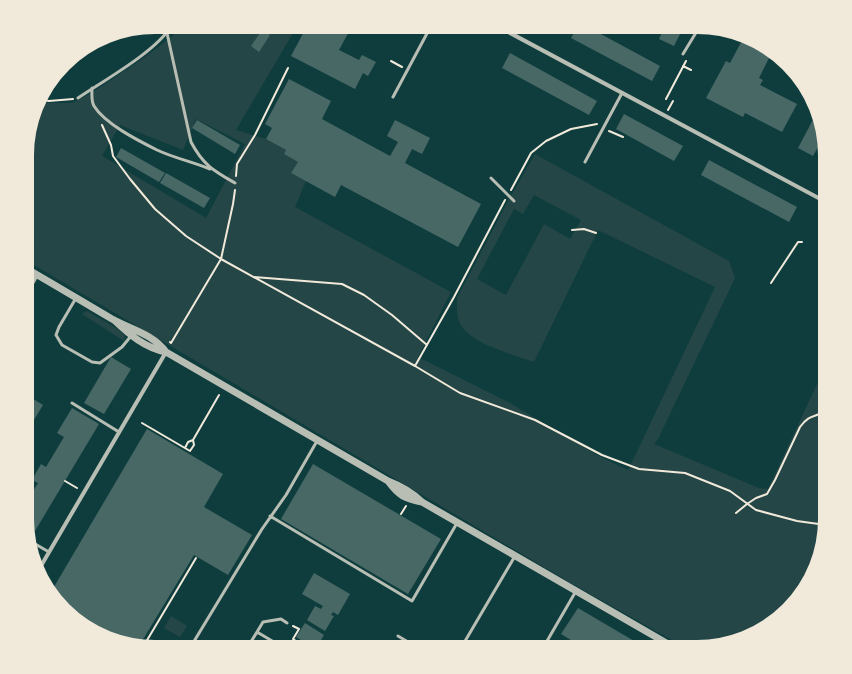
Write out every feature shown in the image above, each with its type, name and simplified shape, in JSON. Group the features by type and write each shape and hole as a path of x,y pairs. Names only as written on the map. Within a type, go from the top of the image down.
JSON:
{"street":[{"path":"512,33 819,198"},
{"path":"33,273 114,320 135,329 161,344 166,352"},
{"path":"33,282 37,275"},
{"path":"114,320 131,336 151,348 166,352 388,481 401,486 422,502 457,523 663,641"},
{"path":"42,565 166,352"}],"lane":[{"path":"78,98 140,56 167,33 191,142 198,155 211,169"},
{"path":"394,97 427,33"},
{"path":"683,54 696,33"},
{"path":"92,88 91,96 94,106 105,119 118,128 158,151 211,169 235,183"},
{"path":"585,162 622,92"},
{"path":"491,178 514,201"},
{"path":"76,298 59,326 56,335 62,345 92,362 100,363 122,347 135,329"},
{"path":"72,403 119,432"},
{"path":"194,641 270,516 286,495 318,439"},
{"path":"270,516 412,600 457,523"},
{"path":"35,544 49,552"},
{"path":"465,641 515,556"},
{"path":"547,641 576,591"},
{"path":"251,641 263,622 281,619 287,623"},
{"path":"257,632 272,641"},
{"path":"398,636 406,641"}],"path":[{"path":"666,99 687,59"},
{"path":"391,61 397,64"},
{"path":"683,66 692,70"},
{"path":"172,343 221,259 233,204 236,164 255,135 288,68"},
{"path":"46,100 78,98"},
{"path":"94,106 111,145 114,156 155,209 186,236 221,259 415,366 460,393 535,420 602,455 639,469 685,473 730,491 756,510 797,521 819,524"},
{"path":"415,366 530,153 546,141 571,129 596,125 607,120"},
{"path":"603,128 623,138"},
{"path":"572,230 584,229 596,233"},
{"path":"771,283 798,242 802,242"},
{"path":"253,277 342,284 364,295 392,314 427,345"},
{"path":"185,448 188,442 193,440 220,396"},
{"path":"736,513 756,498 767,494 800,427 806,419 819,414"},
{"path":"142,423 190,451 194,446 193,440"},
{"path":"65,481 77,488"},
{"path":"401,514 406,506"},
{"path":"147,641 196,558"},
{"path":"287,623 300,630 293,639 297,641"},
{"path":"393,641 398,636"}],"shaded area":[{"path":"175,33 293,33 236,130 266,139 286,150 284,154 298,162 291,173 306,181 295,207 451,292 418,357 510,403 597,455 628,470 715,287 598,230 534,362 496,349 477,340 469,334 459,321 457,314 457,298 508,201 535,154 729,261 735,278 658,439 654,444 759,488 768,489 819,380 818,535 810,566 799,587 789,600 765,621 736,635 705,641 674,641 571,583 33,265 34,139 39,116 45,102 72,103 93,92 173,36","holes":["196,119 245,144 206,218 102,156 120,125 183,150","534,195 581,220 570,239 544,224 506,295 477,279 514,209 523,214"]},
{"path":"87,311 125,335 124,341 82,314"},
{"path":"171,616 187,626 180,637 164,628"}],"building":[{"path":"260,33 267,33 270,35 259,52 251,46"},
{"path":"303,33 348,33 339,50 359,60 362,55 376,62 368,76 363,73 355,89 291,56"},
{"path":"574,33 599,33 660,66 652,81 571,38"},
{"path":"662,33 680,33 674,46 659,39"},
{"path":"742,41 770,57 759,78 763,80 760,85 797,104 782,132 745,113 743,117 706,98 726,61 730,63"},
{"path":"510,53 597,101 589,115 502,68"},
{"path":"289,79 331,101 322,119 390,156 398,142 387,136 395,120 430,138 422,154 412,149 405,163 481,204 458,247 341,185 335,197 291,173 298,162 284,154 286,150 266,139 272,128 265,124"},
{"path":"624,114 683,146 674,161 616,129"},
{"path":"814,118 819,146 813,156 798,148"},
{"path":"197,120 240,145 235,154 192,128"},
{"path":"121,148 165,173 159,182 116,157"},
{"path":"709,160 797,207 789,222 701,175"},
{"path":"166,173 210,198 204,208 160,183"},
{"path":"111,357 131,369 104,414 84,403"},
{"path":"33,399 43,405 33,421"},
{"path":"72,408 99,424 34,533 33,491 38,483 33,480 33,478 41,464 46,467 64,437 57,433"},
{"path":"147,429 223,474 204,507 252,535 228,575 194,555 142,640 123,637 108,632 87,621 74,611 54,588"},
{"path":"313,464 441,539 408,594 281,519"},
{"path":"314,573 350,594 338,615 333,612 331,615 334,616 325,631 307,620 315,606 321,609 323,606 302,594"},
{"path":"578,608 634,641 572,641 561,634"},
{"path":"305,623 324,635 320,641 303,641 296,637"}]}
